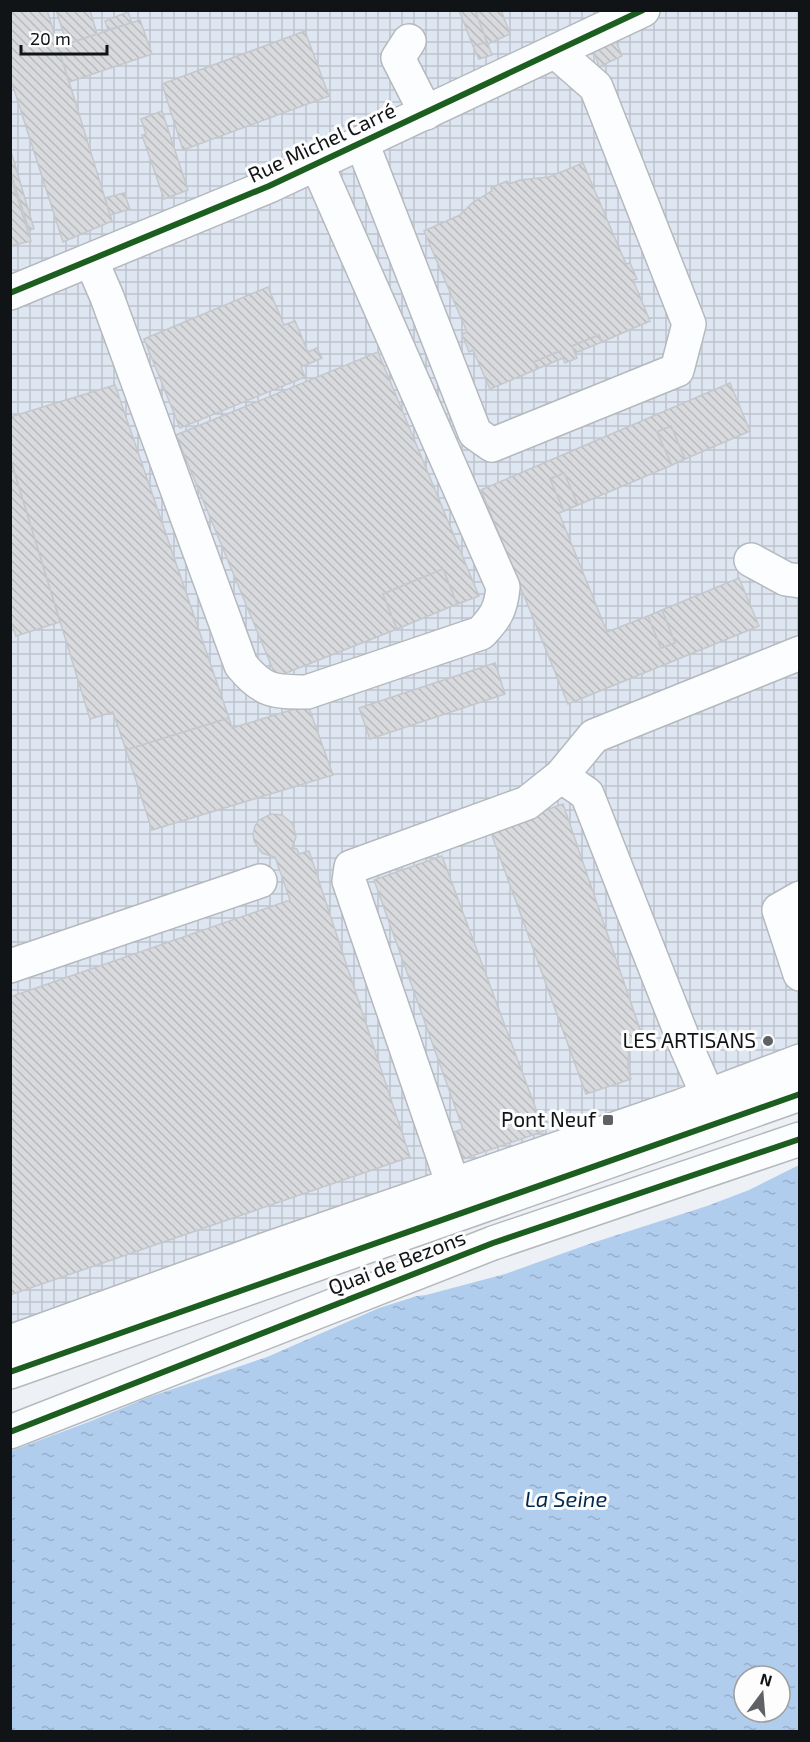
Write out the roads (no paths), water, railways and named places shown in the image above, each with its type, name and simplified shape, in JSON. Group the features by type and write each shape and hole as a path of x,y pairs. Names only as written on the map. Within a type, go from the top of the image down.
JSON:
{"main road":[{"name":"Rue Michel Carré","path":"10,293 269,186 643,10"},
{"path":"409,41 398,58 426,113"},
{"path":"362,143 475,433 492,445 677,370 689,324 596,87 555,52"},
{"path":"91,260 107,297 241,665 253,680 268,689 307,692 481,633 501,606 503,587 317,164"},
{"path":"751,560 786,579 800,581"},
{"path":"453,1185 349,881 351,867 527,803 561,776 594,736 800,653"},
{"path":"561,776 587,794 686,1046 708,1096"},
{"path":"10,966 260,881"},
{"path":"800,898 779,910 800,974"},
{"path":"10,1342 267,1249 708,1096 800,1061"},
{"name":"Quai de Bezons","path":"10,1372 800,1094"},
{"name":"Quai de Bezons","path":"10,1432 493,1243 800,1139"}],"water":[{"name":"La Seine","path":"799,1165 799,1731 11,1731 11,1451 149,1397 267,1357 379,1308 505,1274 749,1190"}],"place":[{"name":"LES ARTISANS","path":"768,1041"},
{"name":"Pont Neuf","path":"608,1120"}]}
